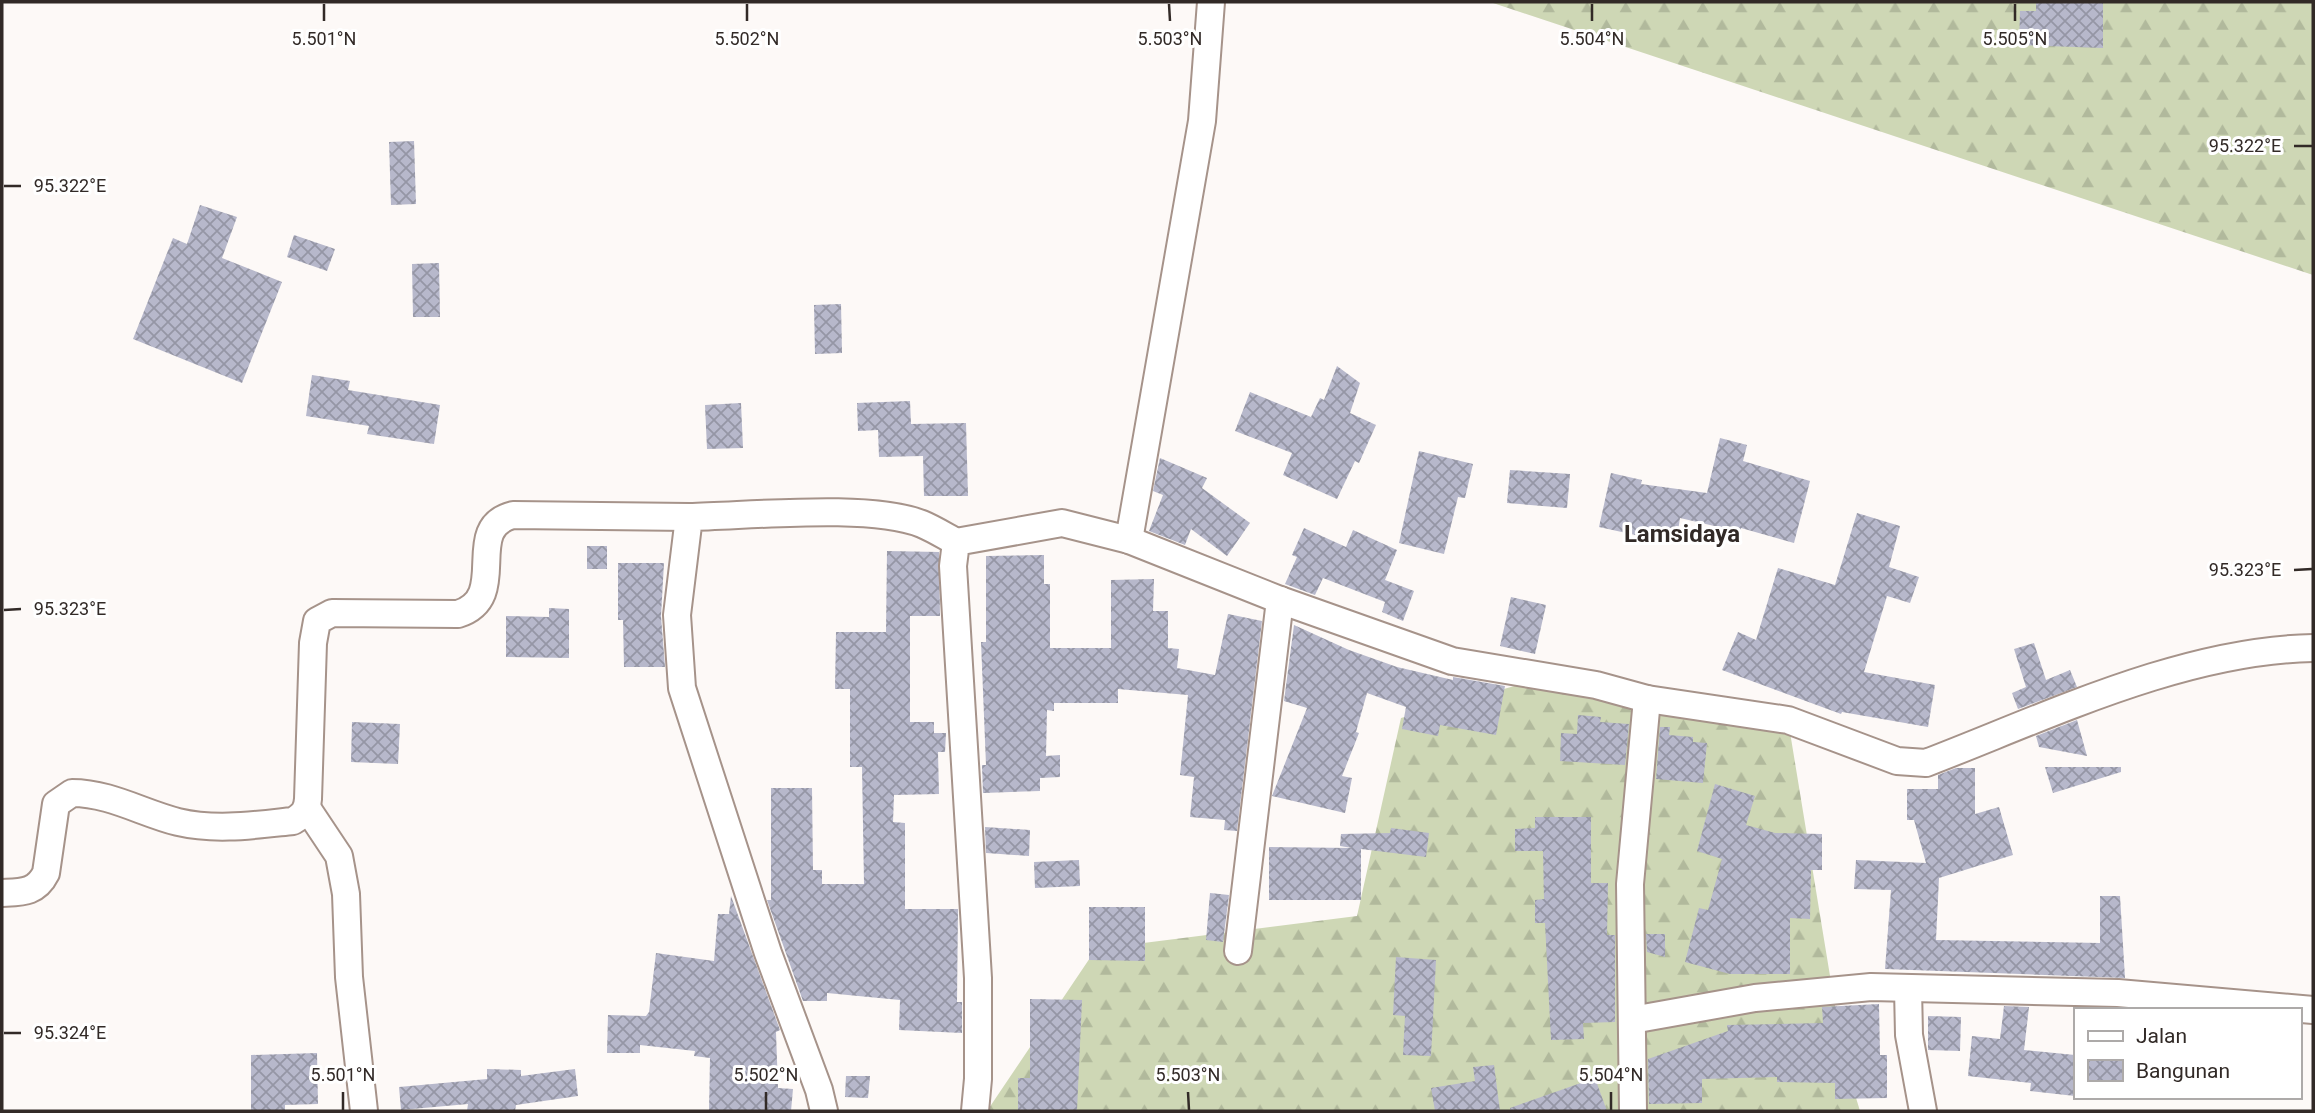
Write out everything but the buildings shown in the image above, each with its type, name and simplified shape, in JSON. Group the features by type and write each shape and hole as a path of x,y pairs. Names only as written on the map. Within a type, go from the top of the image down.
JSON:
{"street":[{"path":"1129,540 1202,121 1211,2"},
{"path":"364,1111 349,977 346,894 339,856 307,807 313,643 317,621 332,613 458,614 468,611 482,596 489,532 495,522 513,515 689,517 834,513 895,518 921,524 956,542 1062,523 1129,540 1280,600 1452,661 1596,685 1647,699 1788,720 1898,761 1926,763 2123,688 2162,676 2251,653 2313,648"},
{"path":"689,517 677,615 682,688 768,953 819,1090 824,1111"},
{"path":"956,542 953,566 978,978 978,1079 975,1111"},
{"path":"1238,951 1280,600"},
{"path":"1633,1111 1630,884 1647,699"},
{"path":"2,893 30,891 42,882 46,873 56,804 72,793 101,796 179,822 231,827 293,821 307,807"},
{"path":"1632,1020 1755,998 1843,987 2118,993 2290,1008"},
{"path":"1908,988 1909,1035 1923,1111"}],"green space":[{"path":"1490,2 2313,2 2313,275"},
{"path":"1546,677 1788,720 1843,1055 1860,1111 987,1111 1096,949 1357,916 1401,718"}],"district":[{"name":"Lamsidaya","path":"1682,534"}]}
